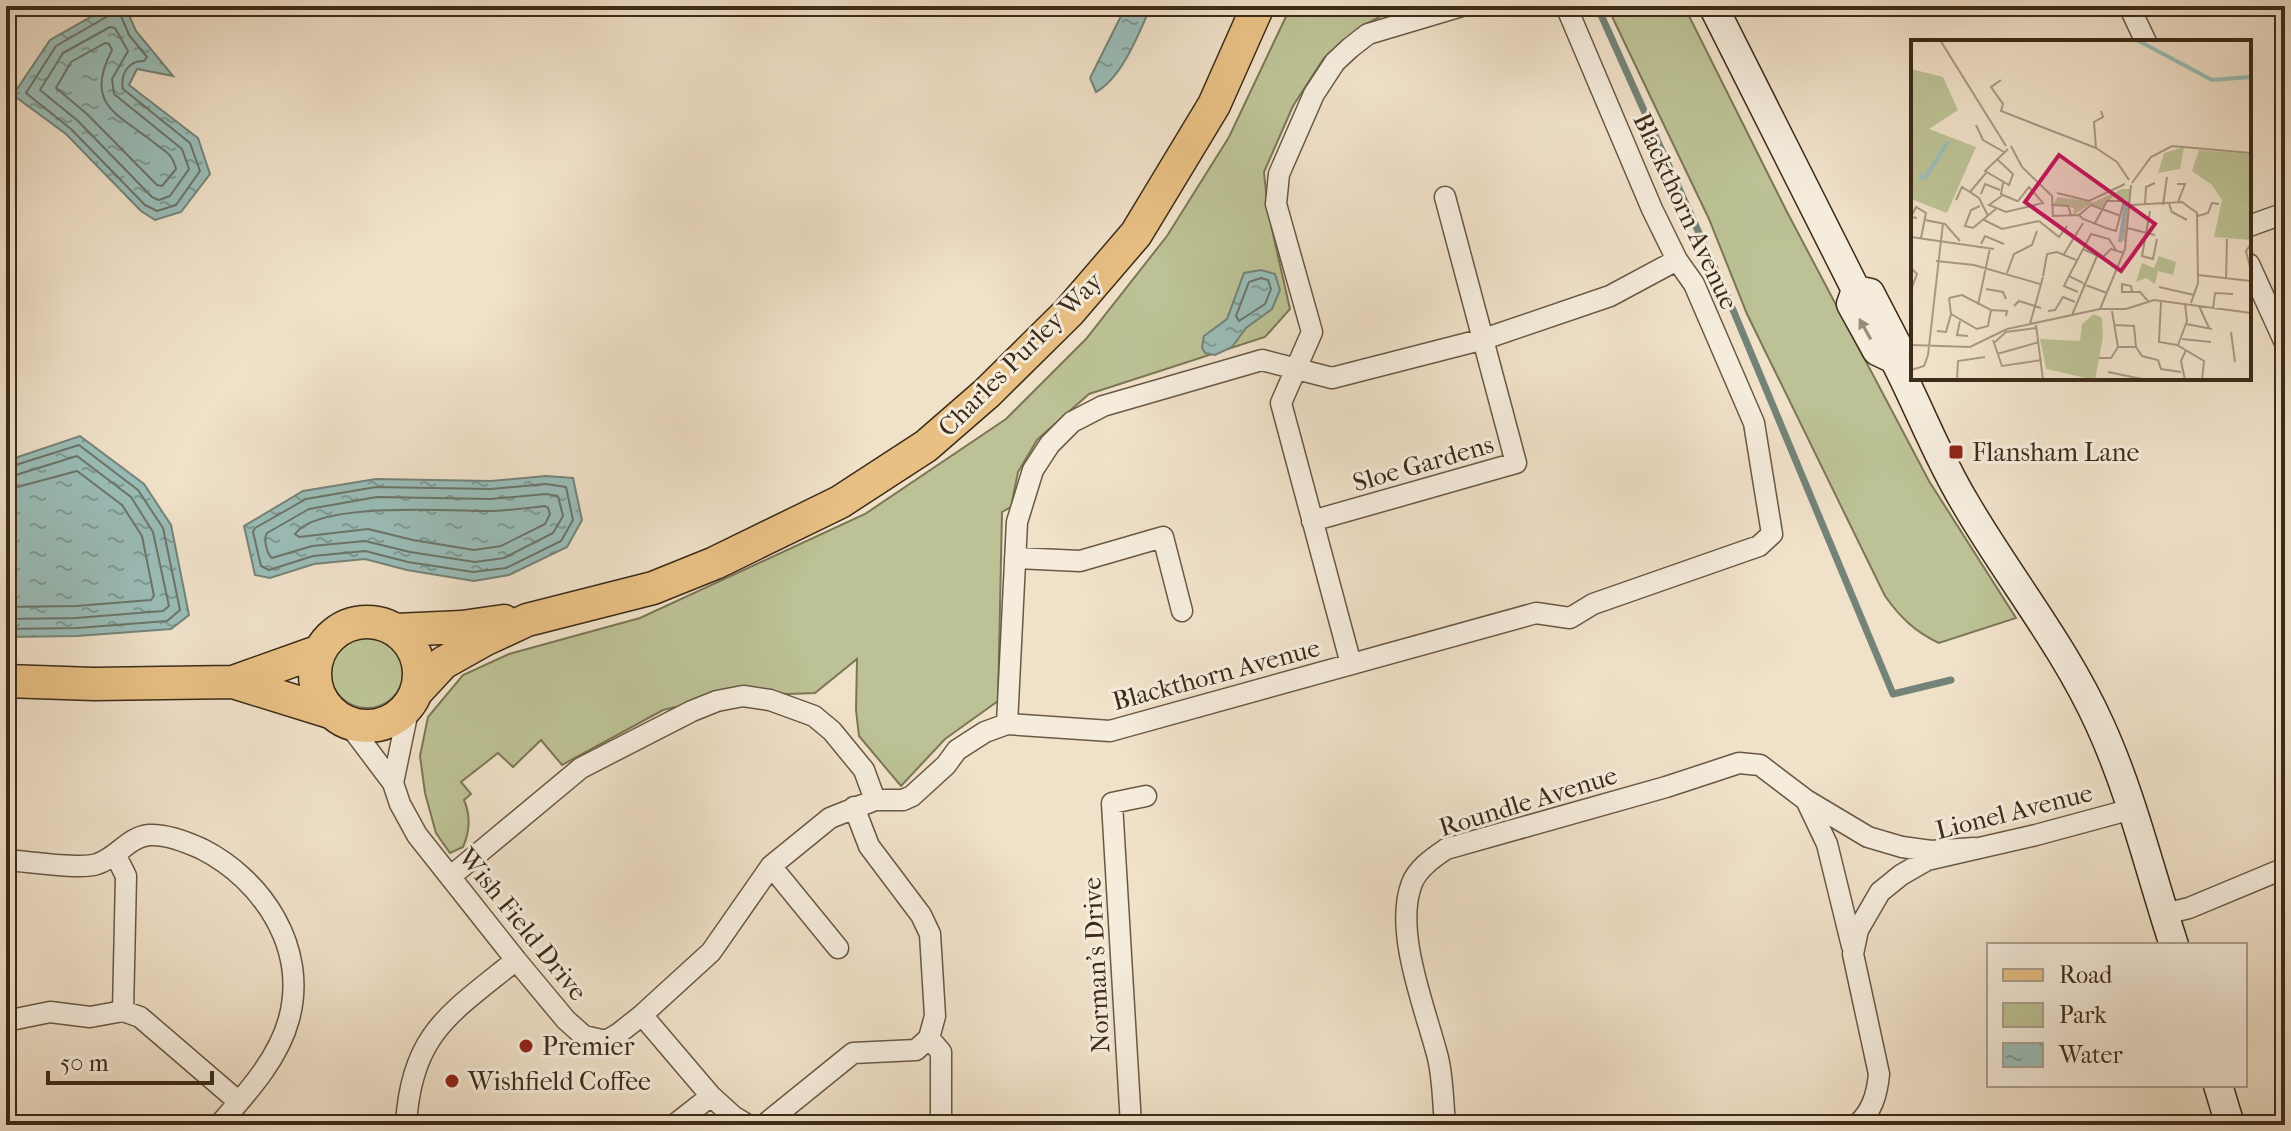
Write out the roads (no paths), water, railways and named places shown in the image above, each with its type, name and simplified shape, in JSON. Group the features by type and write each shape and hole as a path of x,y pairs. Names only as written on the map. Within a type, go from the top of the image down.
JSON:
{"main road":[{"name":"Charles Purley Way","path":"396,630 527,620 653,588 715,563 840,502 926,446 987,393 1069,312 1136,234 1214,105 1258,6"},
{"path":"1713,6 1856,290 1851,304 1877,351 1903,367 1963,501 2054,637 2102,728 2132,809 2173,943"},
{"name":"Charles Purley Way","path":"413,699 443,663 527,620"},
{"path":"233,682 340,718 364,726 381,724 396,718 413,699 420,674 417,657 409,642 396,630 380,623 362,621 345,626 330,636 320,651 315,667 316,684 322,700 340,718"},
{"path":"6,681 94,684 233,682 320,651"},
{"path":"2219,1087 2230,1125"}],"street":[{"path":"1351,664 1281,403 1312,332 1276,204 1279,174 1314,94 1335,62 1368,34 1462,6"},
{"name":"Blackthorn Avenue","path":"1007,724 1110,731 1536,613 1570,618 1593,604 1759,546 1772,534 1754,423 1694,284 1677,260 1652,209 1566,6"},
{"path":"2129,6 2145,40"},
{"path":"1445,197 1484,339"},
{"path":"2251,225 2285,213"},
{"path":"1007,724 1017,522 1033,470 1050,444 1072,422 1103,406 1262,360 1332,378 1484,339 1610,296 1677,260"},
{"path":"2251,268 2285,343"},
{"name":"Sloe Gardens","path":"1312,521 1516,463 1484,339"},
{"path":"1015,558 1080,561 1163,537 1182,611"},
{"path":"450,877 581,768 692,711 743,696 770,700 814,716 832,731 864,770 875,800"},
{"path":"393,783 413,699"},
{"name":"Wish Field Drive","path":"340,718 393,783 411,826 516,960 566,1020 584,1036 606,1041 642,1015 711,952 771,866 830,818 875,800 903,800 912,796 946,765 957,750 992,728 1007,724"},
{"name":"Roundle Avenue","path":"1445,1125 1439,1060 1419,994 1407,903 1413,881 1427,862 1446,849 1666,787 1739,763 1760,765 1806,800 1868,837 1931,851 1974,848"},
{"name":"Norman's Drive","path":"1131,1125 1112,803 1146,796"},
{"name":"Roundle Avenue","path":"1806,800 1827,844 1853,954"},
{"path":"764,1125 853,1053 916,1050 929,1038 935,1016 930,934 921,915 869,846 854,807"},
{"name":"Lionel Avenue","path":"1853,954 1858,930 1880,892 1927,860 2132,809"},
{"path":"6,860 94,866 116,856 130,841 148,835 190,843 240,872 264,898 286,938 292,964 289,1019 260,1076 219,1125"},
{"path":"116,856 126,876 123,1011"},
{"path":"771,866 838,948"},
{"path":"2164,914 2189,908 2285,868"},
{"path":"1853,954 1879,1074 1877,1092 1870,1110 1857,1125"},
{"path":"406,1125 412,1079 420,1053 436,1029 516,960"},
{"path":"6,1021 50,1012 90,1017 123,1011 140,1017 239,1102"},
{"path":"642,1015 711,1096 748,1125"},
{"path":"929,1038 941,1052 941,1125"},
{"path":"674,1125 711,1096"}],"water":[{"path":"110,6 125,6 136,31 173,76 137,69 129,85 198,138 210,174 181,212 155,220 141,211 66,134 13,95 50,40"},
{"path":"1126,6 1151,6 1122,66 1096,92 1090,78"},
{"path":"1261,270 1275,274 1280,290 1272,309 1246,328 1232,347 1215,355 1205,353 1202,347 1204,336 1227,319 1244,273"},
{"path":"80,436 144,484 171,525 189,615 171,629 77,636 6,637 6,461"},
{"path":"546,476 573,478 582,520 567,547 509,575 474,581 407,570 365,559 314,564 270,578 255,575 244,526 303,491 376,479 491,481"}],"waterway":[{"path":"1597,6 1726,293 1893,694 1951,680"}],"place":[{"name":"Flansham Lane","path":"1956,452"},
{"name":"Premier","path":"526,1046"},
{"name":"Wishfield Coffee","path":"452,1081"}]}
